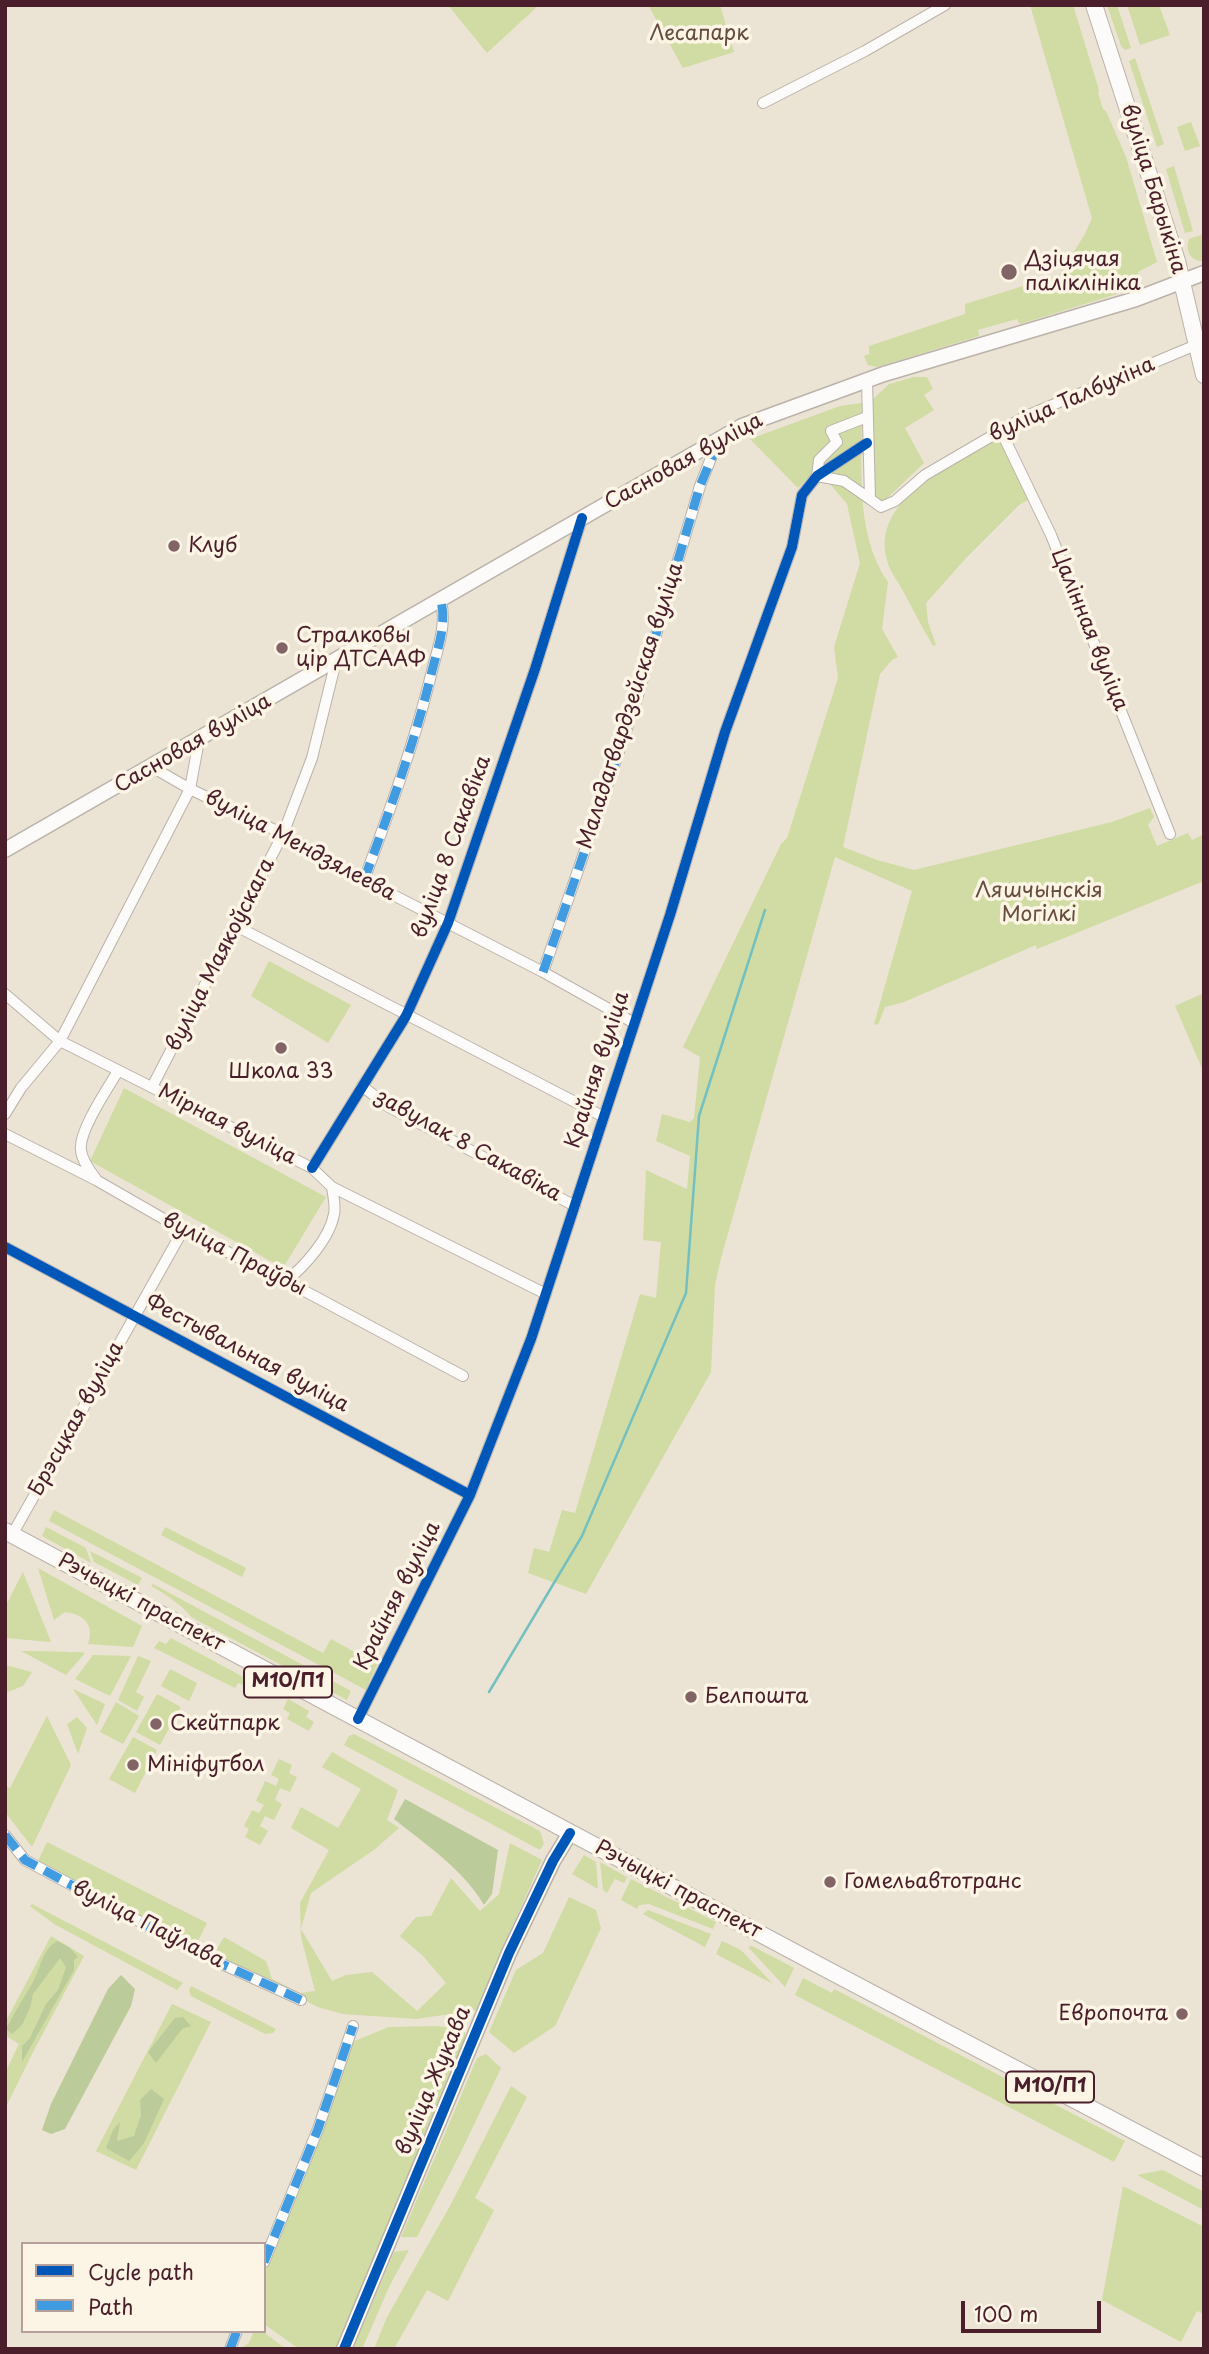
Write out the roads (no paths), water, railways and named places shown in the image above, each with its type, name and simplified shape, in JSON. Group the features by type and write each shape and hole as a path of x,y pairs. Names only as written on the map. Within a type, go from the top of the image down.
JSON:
{"main road":[{"name":"вуліца Барыкіна","path":"1094,5 1154,188 1204,375"},
{"name":"Сасновая вуліца","path":"5,850 742,426 884,374 1136,299 1204,273"},
{"name":"Рэчыцкі праспект","path":"8,1533 1204,2168"},
{"name":"вуліца Жукава","path":"344,2349 509,1952 569,1833"}],"street":[{"path":"763,103 890,38 945,5"},
{"name":"вуліца Талбухіна","path":"870,499 881,507 895,500 925,475 1000,429 1196,345"},
{"path":"867,382 870,499"},
{"name":"Крайняя вуліца","path":"817,476 820,460 837,442 831,430 867,417"},
{"name":"Цалінная вуліца","path":"1000,429 1051,535 1170,834"},
{"name":"Маладагвардзейская вуліца","path":"543,972 636,702 700,486 719,440"},
{"name":"Крайняя вуліца","path":"358,1719 470,1495 531,1339 670,915 725,732 792,547 802,495 817,476 867,443"},
{"path":"817,476 844,481 870,499"},
{"name":"вуліца 8 Сакавіка","path":"312,1168 406,1016 448,923 535,668 582,518"},
{"path":"364,880 421,715 441,640 443,612 440,601"},
{"name":"вуліца Маякоўскага","path":"152,1087 283,834 312,758 336,661"},
{"path":"5,1114 21,1088 60,1041 190,789 199,740"},
{"name":"вуліца Мендзялеева","path":"152,767 543,972 634,1023"},
{"path":"236,926 602,1116"},
{"name":"Мірная вуліца","path":"5,994 60,1041 312,1168 332,1187 546,1294"},
{"path":"96,1180 80,1148 84,1132 118,1071"},
{"name":"завулак 8 Сакавіка","path":"362,1086 389,1107 575,1206"},
{"name":"вуліца Праўды","path":"5,1133 96,1180 183,1230 286,1281 463,1376"},
{"path":"286,1281 306,1265 331,1224 334,1202 332,1187"},
{"name":"Брэсцкая вуліца","path":"8,1533 183,1230"},
{"name":"Фестывальная вуліца","path":"5,1247 470,1495"},
{"name":"вуліца Паўлава","path":"5,1835 24,1860 200,1954 301,2000"},
{"path":"266,2257 318,2129 353,2026"}],"waterway":[{"path":"489,1692 582,1536 686,1293 699,1116 765,910"}],"place":[{"name":"Дзіцячая паліклініка","path":"1009,272"},
{"name":"Клуб","path":"174,546"},
{"name":"Стралковы цір ДТСААФ","path":"282,648"},
{"name":"Школа 33","path":"281,1048"},
{"name":"Белпошта","path":"691,1697"},
{"name":"Скейтпарк","path":"156,1724"},
{"name":"Мініфутбол","path":"133,1765"},
{"name":"Гомельавтотранс","path":"830,1882"},
{"name":"Европочта","path":"1182,2014"}],"park label":[{"name":"Лесапарк","path":"699,34"},
{"name":"Ляшчынскія Могілкі","path":"1039,903"}]}
